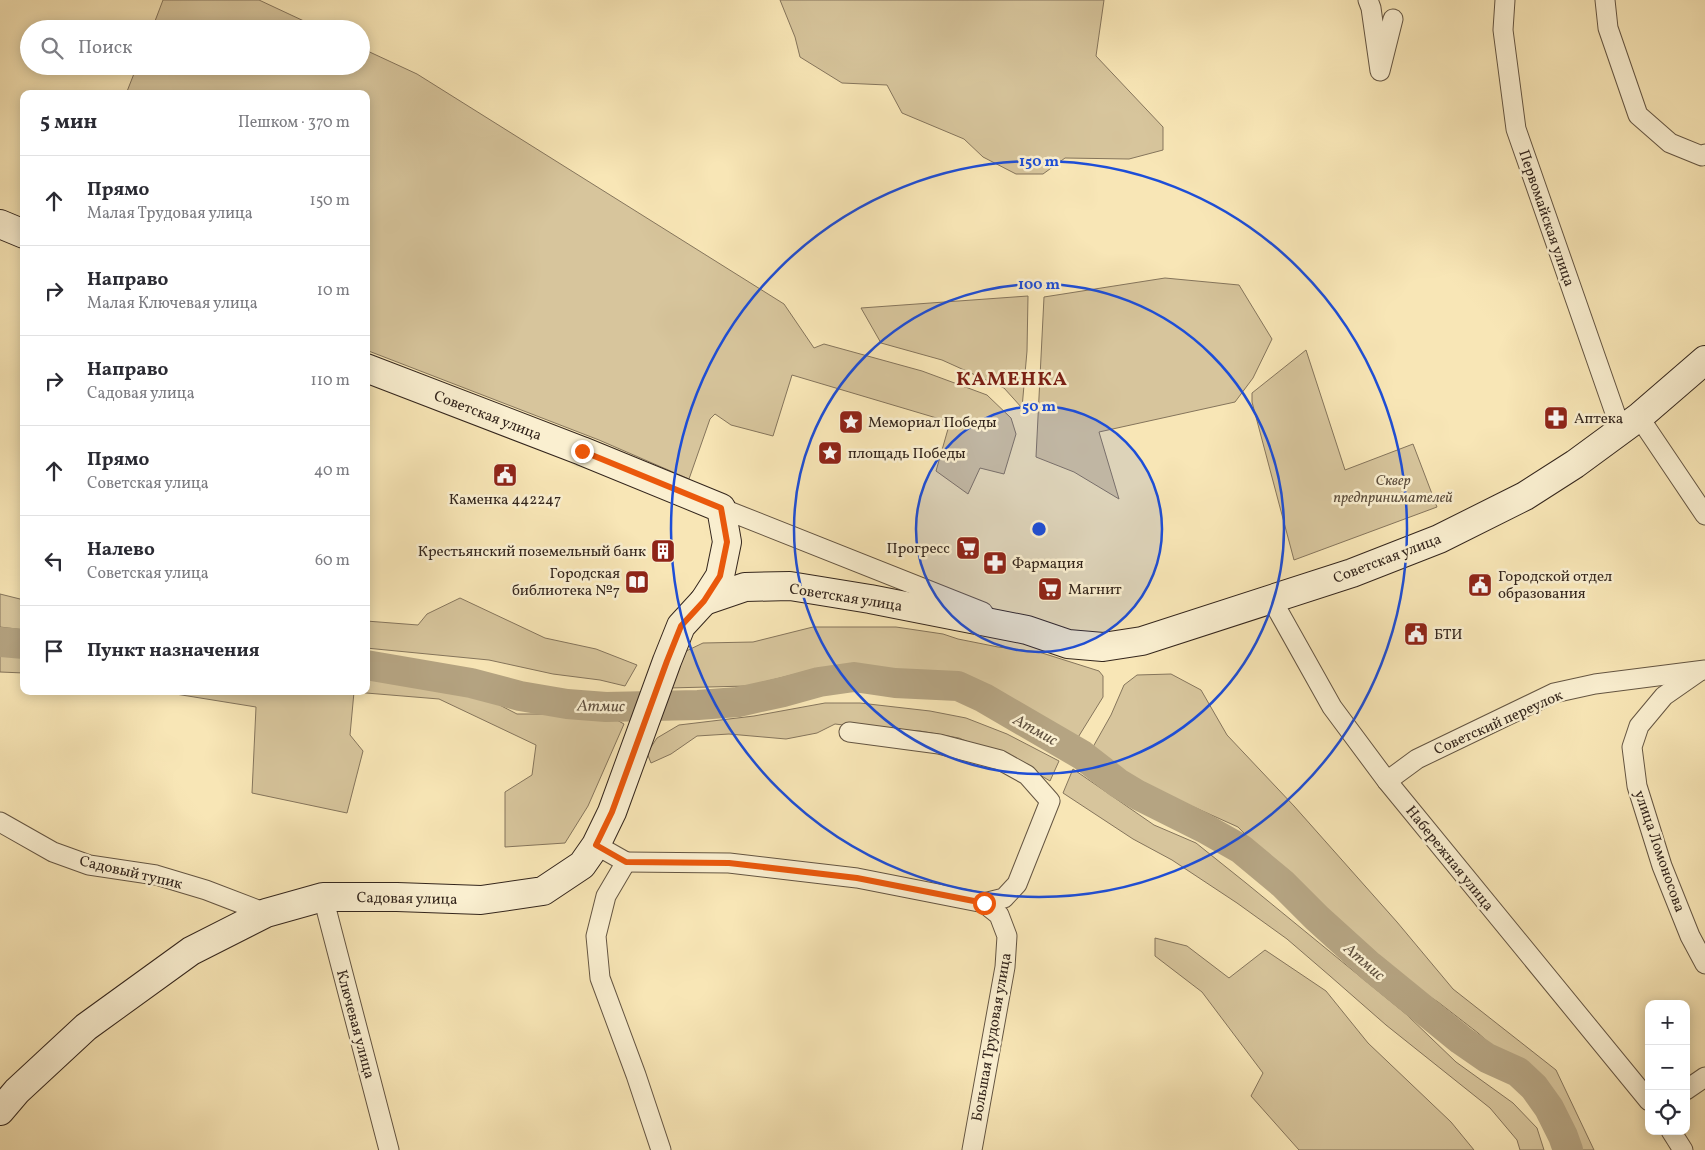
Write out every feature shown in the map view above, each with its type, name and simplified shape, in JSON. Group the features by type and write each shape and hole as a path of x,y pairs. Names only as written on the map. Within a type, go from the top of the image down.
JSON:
{"main road":[{"path":"0,224 20,232"},
{"name":"Советская улица","path":"704,601 745,587 790,586 870,599 1027,630 1068,644 1104,647 1142,642 1352,573 1439,539 1526,496 1576,464 1630,423 1705,360"},
{"name":"Советская улица","path":"370,370 607,461 721,508"},
{"path":"704,601 720,576 727,542 721,508"},
{"name":"Садовая улица","path":"0,1110 86,1027 192,952 266,913 323,898 397,897 481,900 543,891 582,865 596,845 612,812 681,626 704,601"}],"street":[{"path":"1368,0 1371,8 1380,70 1393,19"},
{"name":"Первомайская улица","path":"1504,0 1504,30 1516,129 1630,423"},
{"path":"1605,0 1608,28 1638,115 1670,143 1702,156 1705,154"},
{"path":"1630,423 1705,515"},
{"name":"Советская улица","path":"721,508 1027,630"},
{"name":"Набережная улица","path":"1272,600 1332,707 1387,781 1645,1096"},
{"name":"Советский переулок","path":"1387,781 1417,758 1554,693 1596,684 1702,671"},
{"name":"улица Ломоносова","path":"1702,671 1664,696 1639,726 1632,747 1637,786 1662,866 1690,936 1705,964"},
{"path":"596,845 626,862 729,863 857,878 984,903 1004,898 1017,884 1050,801 1027,776 1000,760 939,744 849,732"},
{"name":"Садовый тупик","path":"0,822 53,852 88,865 156,875 206,890 266,913"},
{"path":"626,862 606,896 596,936 600,978 636,1075 661,1150"},
{"name":"Ключевая улица","path":"323,898 389,1150"},
{"name":"Большая Трудовая улица","path":"972,1150 1005,967 1007,936 999,915 984,903"},
{"path":"1690,1087 1705,1077"},
{"path":"1674,1135 1683,1150"}],"green space":[{"path":"163,0 259,0 302,20 155,20"},
{"path":"780,0 1104,0 1096,56 1163,127 1163,150 1129,159 1065,158 1043,174 1016,174 983,157 964,139 902,113 887,85 842,83 800,57 795,37"},
{"path":"370,52 417,74 784,304 814,348 824,344 922,371 987,395 1011,418 1016,434 1004,474 980,468 968,494 936,471 950,422 792,375 773,436 731,425 715,414 710,419 689,479 599,440 370,352 370,90 128,90 133,75 370,75"},
{"path":"1165,278 1239,285 1272,339 1253,378 1235,402 1099,432 1119,499 1074,472 1036,457 1044,297"},
{"path":"1028,296 1027,351 1022,408 1004,388 942,360 881,343 861,308"},
{"name":"Сквер предпринимателей","path":"1306,350 1345,470 1413,444 1437,507 1294,560 1252,402 1252,393"},
{"path":"0,594 20,599 20,630 0,627"},
{"path":"460,598 545,638 596,649 637,665 625,686 600,680 553,674 489,660 370,648 370,621 418,625 427,614"},
{"path":"813,627 896,627 943,634 998,647 1039,652 1099,671 1103,676 1103,697 1077,739 1046,724 991,689 950,676 891,674 856,668 820,668 748,686 668,688 682,653 703,643 753,642"},
{"path":"0,655 20,656 20,673 0,672"},
{"path":"1171,674 1201,690 1227,735 1294,806 1397,922 1453,989 1556,1070 1594,1150 1572,1150 1567,1133 1553,1105 1532,1070 1505,1057 1438,1002 1393,973 1347,935 1238,827 1116,772 1089,754 1111,715 1124,685 1137,675"},
{"path":"370,678 454,686 480,695 517,714 606,714 624,724 588,806 565,843 505,847 505,792 532,775 536,745 439,699 370,693"},
{"path":"182,695 354,695 350,735 363,751 347,813 252,793 256,707"},
{"path":"825,703 860,703 930,711 966,718 1007,734 1059,761 1050,781 1025,766 959,738 920,731 877,729 835,724 817,733 786,739 729,734 697,736 671,754 651,763 647,753 657,738 679,725 754,716"},
{"path":"1073,769 1154,825 1196,843 1246,883 1406,1014 1456,1062 1513,1103 1537,1128 1544,1150 1520,1150 1517,1140 1490,1108 1386,1025 1287,939 1172,860 1133,839 1063,793"},
{"path":"1155,938 1187,946 1229,978 1265,950 1326,991 1368,1043 1451,1122 1474,1150 1299,1150 1251,1096 1263,1073 1202,992 1155,956"}],"waterway":[{"name":"Атмис","path":"0,642 20,644"},
{"name":"Атмис","path":"370,666 471,683 520,696 567,704 606,707 738,702 819,682 854,677 895,683 958,686 984,698 1082,755 1118,783 1138,795 1241,849 1283,884 1370,966 1461,1040 1487,1058 1518,1072 1534,1087 1549,1108 1568,1150"}],"place":[{"name":"Аптека","path":"1556,418"},
{"name":"Мемориал Победы","path":"851,422"},
{"name":"площадь Победы","path":"830,453"},
{"name":"Каменка 442247","path":"505,475"},
{"name":"Прогресс","path":"968,548"},
{"name":"Крестьянский поземельный банк","path":"663,551"},
{"name":"Фармация","path":"995,563"},
{"name":"Городская библиотека №7","path":"637,582"},
{"name":"Городской отдел образования","path":"1480,585"},
{"name":"Магнит","path":"1050,589"},
{"name":"БТИ","path":"1416,634"}],"district":[{"name":"КАМЕНКА","path":"1012,378"}],"route":[{"path":"582,451 721,508 727,542 720,576 704,601 681,626 612,812 596,845 626,862 729,863 857,878 984,903"}]}
